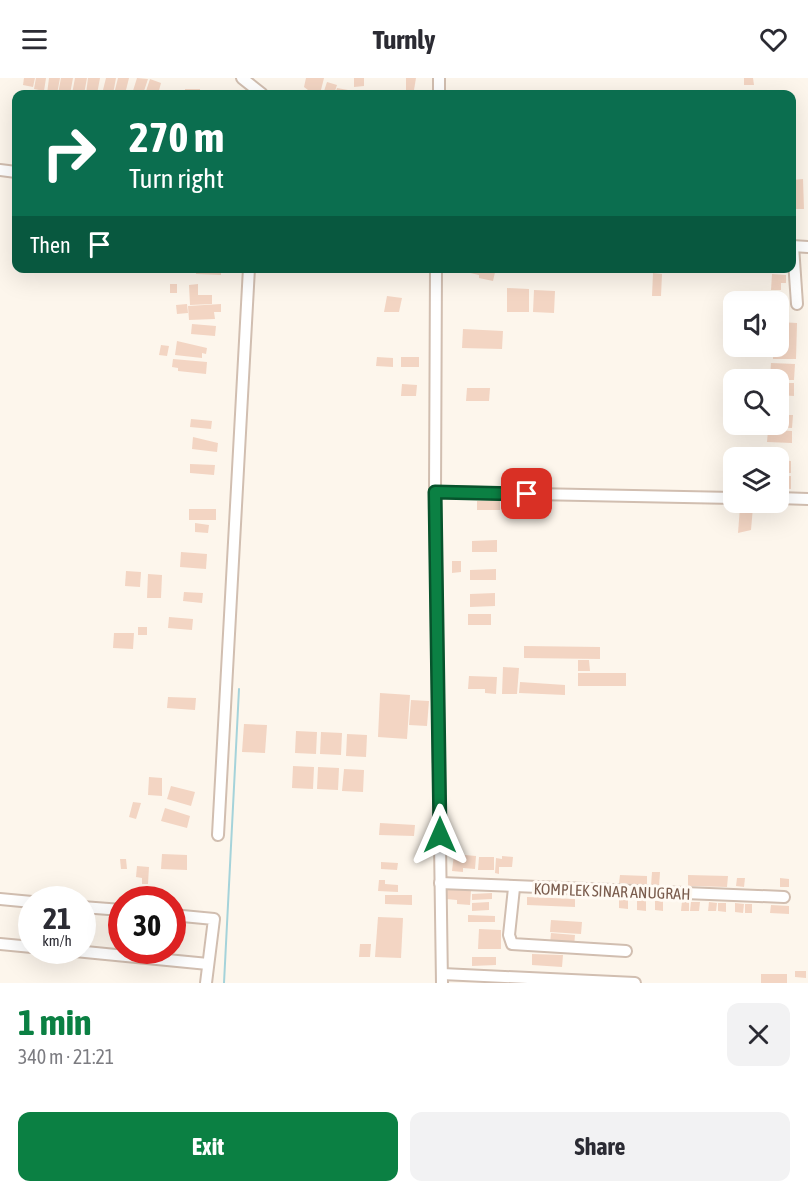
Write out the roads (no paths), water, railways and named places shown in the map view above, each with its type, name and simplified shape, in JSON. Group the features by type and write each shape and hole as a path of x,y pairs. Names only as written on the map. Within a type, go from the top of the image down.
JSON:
{"street":[{"path":"218,835 249,273"},
{"path":"436,273 435,492 442,979 635,983"},
{"path":"794,273 797,304"},
{"path":"435,492 723,498"},
{"path":"789,498 808,499"},
{"name":"KOMPLEK SINAR ANUGRAH","path":"440,883 503,884 514,888 784,897"},
{"path":"514,888 508,935 512,945 626,951"},
{"path":"0,899 18,901"},
{"path":"186,916 214,919 206,983"},
{"path":"0,944 18,946"},
{"path":"96,953 208,964"}],"waterway":[{"path":"224,983 239,689"}]}
